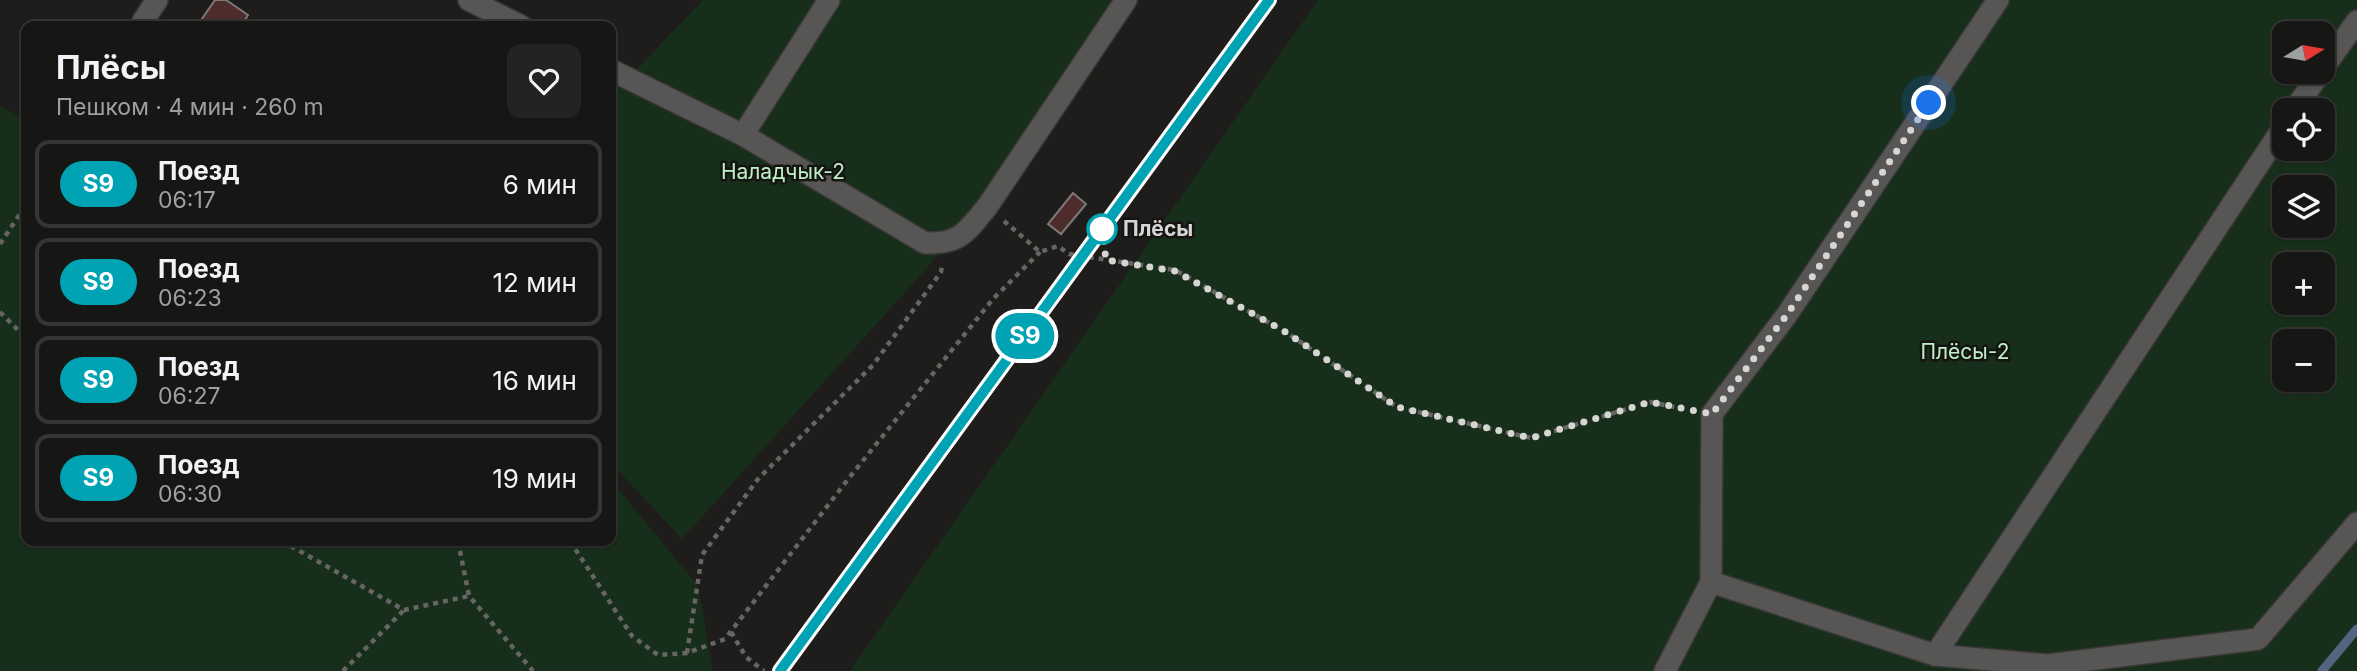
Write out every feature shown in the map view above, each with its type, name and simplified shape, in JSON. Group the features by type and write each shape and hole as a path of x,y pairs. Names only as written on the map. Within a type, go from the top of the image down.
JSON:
{"street":[{"path":"143,21 158,0"},
{"path":"468,0 510,21"},
{"path":"743,135 829,0"},
{"path":"616,72 743,135 925,243 945,244 964,234 987,207 1126,0"},
{"path":"1665,671 1711,582 1712,414 1786,316 1998,0"},
{"path":"2335,52 2357,21"},
{"path":"1935,655 2272,144"},
{"path":"1711,582 1935,655 2048,665 2258,639 2357,523"}],"path":[{"path":"987,207 1040,252"},
{"path":"0,244 21,212"},
{"path":"687,653 702,555 758,479 873,365 941,272 945,244"},
{"path":"573,546 632,636 658,656 687,653 725,639 849,478 985,309 1040,252 1058,246 1069,254 1175,271 1284,331 1397,407 1531,438 1650,402 1712,414"},
{"path":"0,312 21,333"},
{"path":"291,546 404,610"},
{"path":"459,546 469,596 534,671"},
{"path":"342,671 404,610 469,596"},
{"path":"731,632 746,657 764,671"}],"green space":[{"name":"Наладчык-2","path":"703,0 1139,0 927,268 682,539 616,468 616,91"},
{"name":"Плёсы-2","path":"1318,0 2357,0 2357,671 850,671"},
{"path":"0,106 21,117 21,546 616,546 616,486 698,586 713,671 0,671"}],"building":[{"path":"215,0 226,0 248,15 244,21 200,21"},
{"name":"Плёсы","path":"1073,193 1086,204 1061,234 1048,224"}],"waterway":[{"path":"2322,671 2357,629"}],"railway":[{"path":"780,671 1269,0"}],"train":[{"name":"S9","path":"780,671 1269,0"}],"place":[{"name":"Плёсы","path":"1102,229"}],"route":[{"path":"1102,229 1106,260 1175,271 1284,331 1397,407 1531,438 1650,402 1712,414 1786,316 1929,103"}]}
